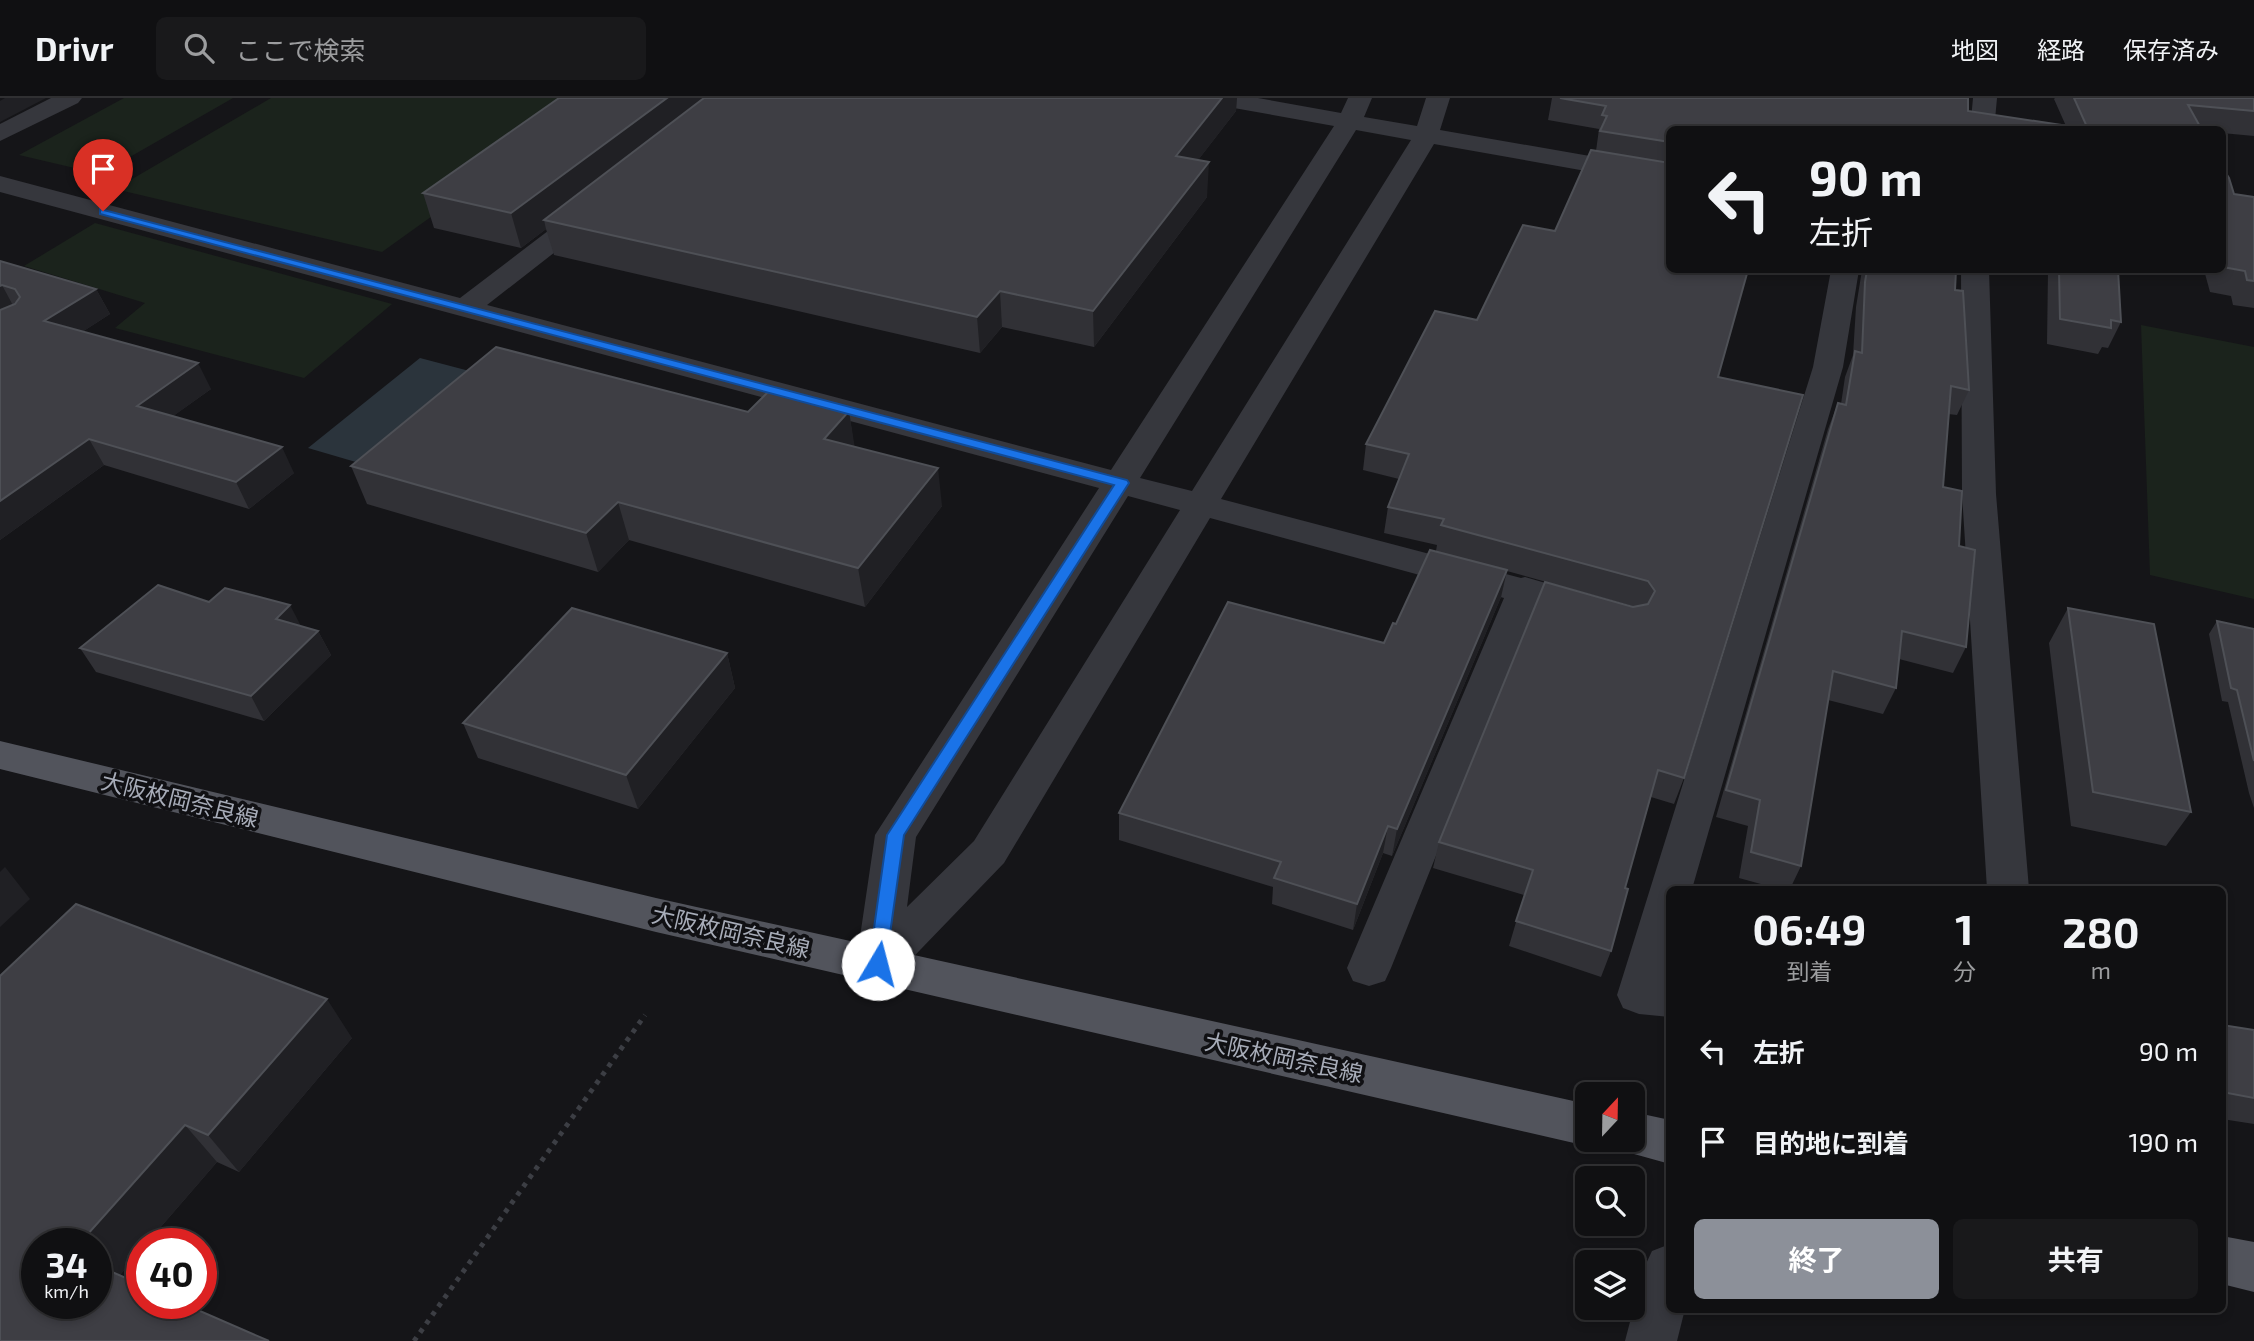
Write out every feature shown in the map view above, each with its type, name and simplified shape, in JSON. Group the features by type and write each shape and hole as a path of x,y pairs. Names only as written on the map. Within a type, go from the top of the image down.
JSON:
{"main road":[{"name":"大阪枚岡奈良線","path":"0,755 643,912 1575,1122"},
{"path":"1645,1137 1666,1141"},
{"path":"2226,1261 2254,1267"}],"street":[{"path":"0,134 70,98"},
{"path":"1217,98 1355,110 1426,136 1666,177"},
{"path":"878,964 989,852 1426,136 1438,98"},
{"path":"1982,126 1985,98"},
{"path":"878,964 896,835 1122,483 1355,110"},
{"path":"0,184 1525,589 1626,619"},
{"path":"466,307 607,198"},
{"path":"1672,886 1828,367 1844,273"},
{"path":"1975,273 1979,494 2008,886"},
{"path":"1369,968 1525,589"},
{"path":"1666,904 1639,995 1666,998"},
{"path":"1651,1341 1666,1283"}],"path":[{"path":"414,1341 645,1014"}],"shaded area":[{"path":"124,98 233,98 100,174 19,155"},
{"path":"271,98 597,98 382,252 115,189"},
{"path":"95,223 392,304 304,378 115,328 145,303 24,266"},
{"path":"2141,325 2254,347 2254,599 2150,575"},
{"path":"420,358 477,373 366,465 308,448"}],"building":[{"path":"559,98 667,98 511,213 423,193"},
{"path":"704,98 1222,98 1176,156 1209,162 1093,311 1000,291 977,317 544,220"},
{"path":"1560,98 1968,98 1968,111 2068,126 1666,126 1666,141 1600,131 1607,116 1602,115 1606,106"},
{"path":"2074,98 2254,98 2254,111 2188,105 2200,126 2087,126"},
{"path":"1591,150 1666,162 1666,273 1747,273 1718,377 1803,395 1684,778 1658,770 1625,888 1628,889 1611,951 1516,921 1533,870 1439,842 1545,582 1633,607 1648,604 1655,591 1648,581 1441,525 1444,519 1388,507 1409,454 1366,444 1435,311 1477,320 1523,225 1555,231"},
{"path":"2226,173 2234,194 2254,197 2254,281 2247,280 2245,271 2226,268"},
{"path":"0,261 96,289 44,321 198,363 137,406 282,447 236,482 89,439 0,501 0,310 15,304 20,297 15,289 0,286"},
{"path":"1866,273 1956,273 1955,290 1963,291 1969,390 1951,386 1943,487 1962,491 1959,546 1975,550 1966,647 1902,631 1896,688 1833,671 1801,866 1751,852 1760,800 1726,790 1838,403 1846,405 1855,351 1862,353"},
{"path":"2059,273 2118,273 2121,322 2111,320 2111,328 2060,319"},
{"path":"496,347 748,412 768,392 849,411 824,439 938,468 858,568 618,502 586,533 351,466"},
{"path":"1430,550 1507,570 1397,829 1388,826 1357,904 1274,878 1281,862 1119,813 1228,602 1384,643 1393,623 1396,624"},
{"path":"158,585 209,602 225,588 290,605 276,619 318,631 251,696 80,648"},
{"path":"572,608 727,653 626,775 463,723"},
{"path":"2068,608 2154,624 2191,812 2093,792"},
{"path":"2217,621 2254,629 2254,761 2237,690 2231,688"},
{"path":"76,904 327,999 208,1135 185,1125 93,1228 21,1228 21,1319 112,1319 112,1272 126,1278 126,1319 217,1318 269,1341 0,1341 0,976"},
{"path":"2226,1026 2254,1030 2254,1098 2226,1093"}],"route":[{"path":"103,211 1122,483 896,835 878,964"}]}
